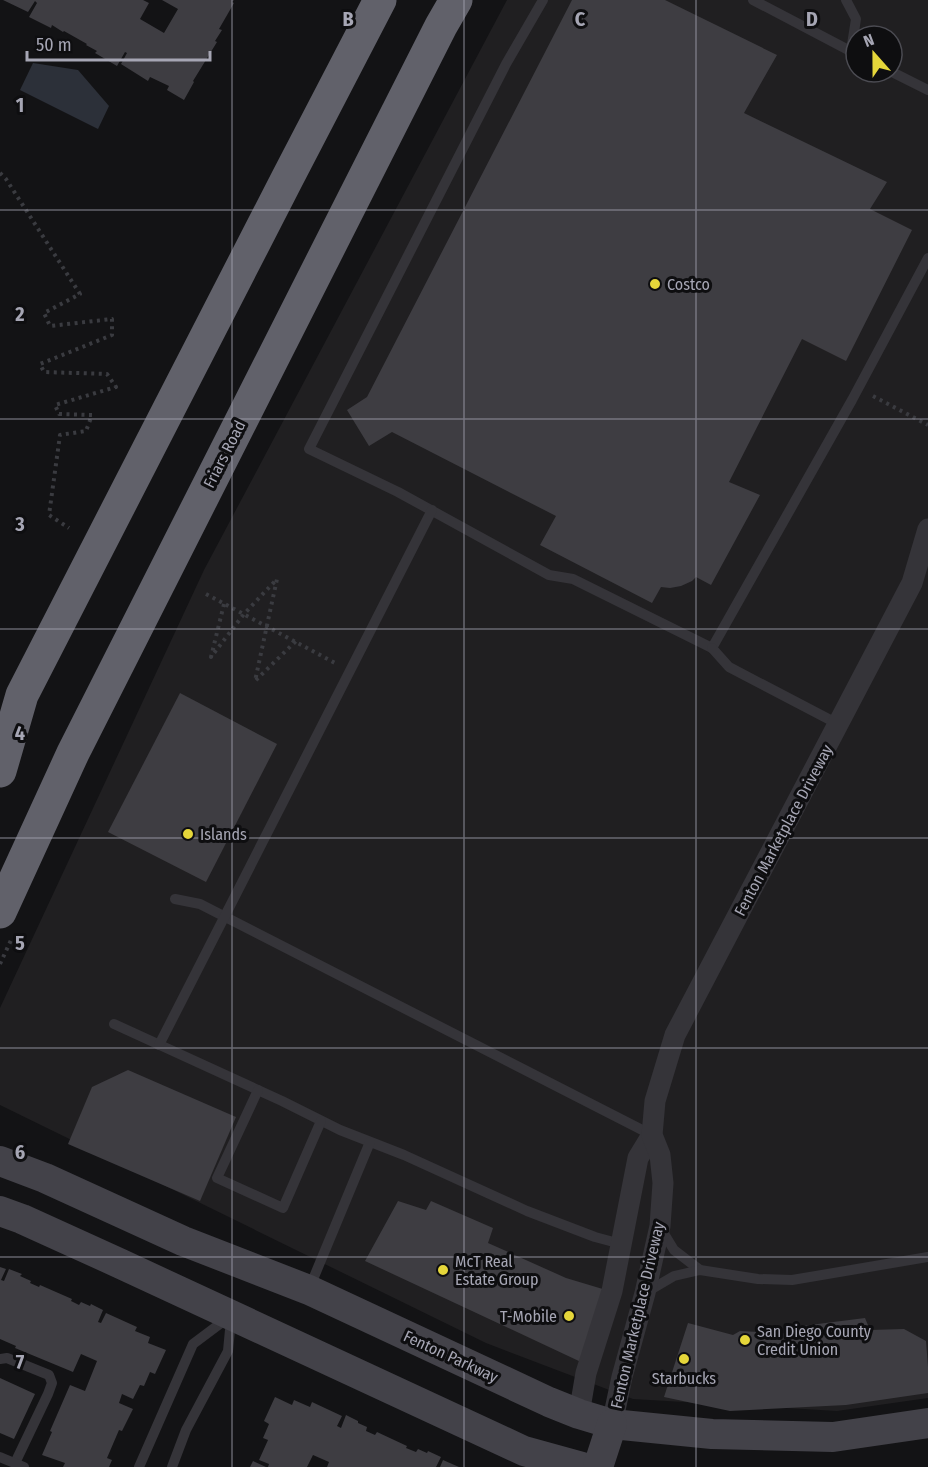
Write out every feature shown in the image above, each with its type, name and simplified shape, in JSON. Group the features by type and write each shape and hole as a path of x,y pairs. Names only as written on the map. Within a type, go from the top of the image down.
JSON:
{"highway":[{"path":"0,771 22,695 380,0"},
{"name":"Friars Road","path":"0,912 73,753 424,58 456,0"}],"main road":[{"name":"Fenton Parkway","path":"0,1161 45,1178 183,1241 309,1290 549,1402 612,1424 712,1434 833,1437 928,1423"},
{"path":"0,1211 232,1315 524,1451 571,1466 579,1414"},
{"path":"598,1467 612,1424"}],"street":[{"name":"Fenton Marketplace Driveway","path":"579,1414 586,1373 612,1291 638,1158 652,1135 655,1101 675,1035 912,583 928,529"},
{"name":"Fenton Marketplace Driveway","path":"612,1424 660,1226 663,1183 660,1155 652,1135"}],"lane":[{"path":"543,0 501,74 309,449 398,492 549,575 573,579 712,648 729,667 838,724"},
{"path":"753,0 844,47"},
{"path":"846,0 856,19 856,24"},
{"path":"904,78 928,90"},
{"path":"712,648 858,389 928,258"},
{"path":"159,1045 432,510"},
{"path":"176,899 200,904 225,916 652,1135"},
{"path":"114,1024 340,1130 404,1155 527,1211 595,1237 621,1244"},
{"path":"258,1090 217,1179 284,1208 321,1121"},
{"path":"309,1290 370,1142"},
{"path":"660,1226 674,1250 700,1270"},
{"path":"645,1293 674,1276 700,1270 758,1279 792,1280 928,1257"},
{"path":"139,1467 193,1344 232,1315"},
{"path":"172,1467 186,1431 228,1351 232,1315"},
{"path":"0,1359 7,1358 49,1375 52,1383 20,1465 0,1457"}],"path":[{"path":"0,173 80,294 44,314 50,326 112,319 112,335 40,364 44,372 107,374 116,387 55,405 59,414 92,415 86,431 60,435 49,515 69,528"},
{"path":"858,389 928,425"},
{"path":"224,604 211,657 244,614 277,579 255,681 296,642"},
{"path":"206,594 350,671"}],"shaded area":[{"path":"507,0 928,0 928,1398 837,1411 633,1399 486,1343 0,1105 0,1008 204,570"},
{"path":"33,63 78,70 109,106 98,129 20,90"}],"building":[{"path":"3,0 143,0 149,3 140,19 164,33 178,9 162,0 234,0 232,2 234,3 219,29 222,30 215,41 217,42 184,100 167,90 169,86 150,77 148,81 121,64 127,53 125,52 117,66 95,53 97,51 87,44 64,31 52,25 51,28 29,17 37,3 35,1 28,12"},
{"name":"Costco","path":"572,0 665,0 777,55 744,113 887,182 870,209 912,230 846,361 802,339 729,482 760,495 711,585 696,577 681,586 661,587 652,603 540,545 556,516 392,432 369,446 347,410 367,397"},
{"path":"180,693 277,744 206,882 108,832"},
{"path":"128,1070 236,1117 200,1201 68,1144 92,1087"},
{"path":"398,1201 426,1210 431,1201 493,1228 488,1243 566,1278 606,1290 581,1362 365,1261"},
{"path":"0,1267 6,1269 1,1280 4,1281 9,1269 22,1274 20,1276 31,1281 30,1283 72,1299 71,1301 79,1305 81,1302 90,1306 91,1304 103,1310 98,1322 101,1323 106,1313 137,1327 135,1331 150,1337 148,1343 166,1350 155,1374 150,1372 144,1386 140,1385 133,1399 122,1394 119,1403 133,1409 122,1431 119,1430 107,1458 112,1460 109,1467 63,1467 65,1463 42,1455 70,1385 85,1391 97,1361 81,1354 73,1372 15,1348 16,1346 0,1339"},
{"path":"865,1318 870,1330 904,1329 926,1341 928,1393 846,1405 730,1411 664,1397 688,1323 733,1335 740,1331 795,1334 794,1327"},
{"path":"0,1378 35,1394 14,1439 0,1433"},
{"path":"275,1397 292,1405 294,1400 310,1407 312,1402 342,1416 337,1426 341,1428 346,1415 367,1427 366,1431 375,1435 377,1432 416,1452 418,1449 427,1453 428,1451 441,1457 436,1467 327,1467 329,1462 313,1455 307,1467 268,1467 269,1464 259,1460 268,1440 263,1438 269,1424 264,1421"},
{"path":"443,1460 459,1467 440,1467"},
{"path":"253,1461 266,1467 250,1467"}],"place":[{"name":"Costco","path":"655,284"},
{"name":"Islands","path":"188,834"},
{"name":"McT Real Estate Group","path":"443,1270"},
{"name":"T-Mobile","path":"569,1316"},
{"name":"San Diego County Credit Union","path":"745,1340"},
{"name":"Starbucks","path":"684,1359"}]}
